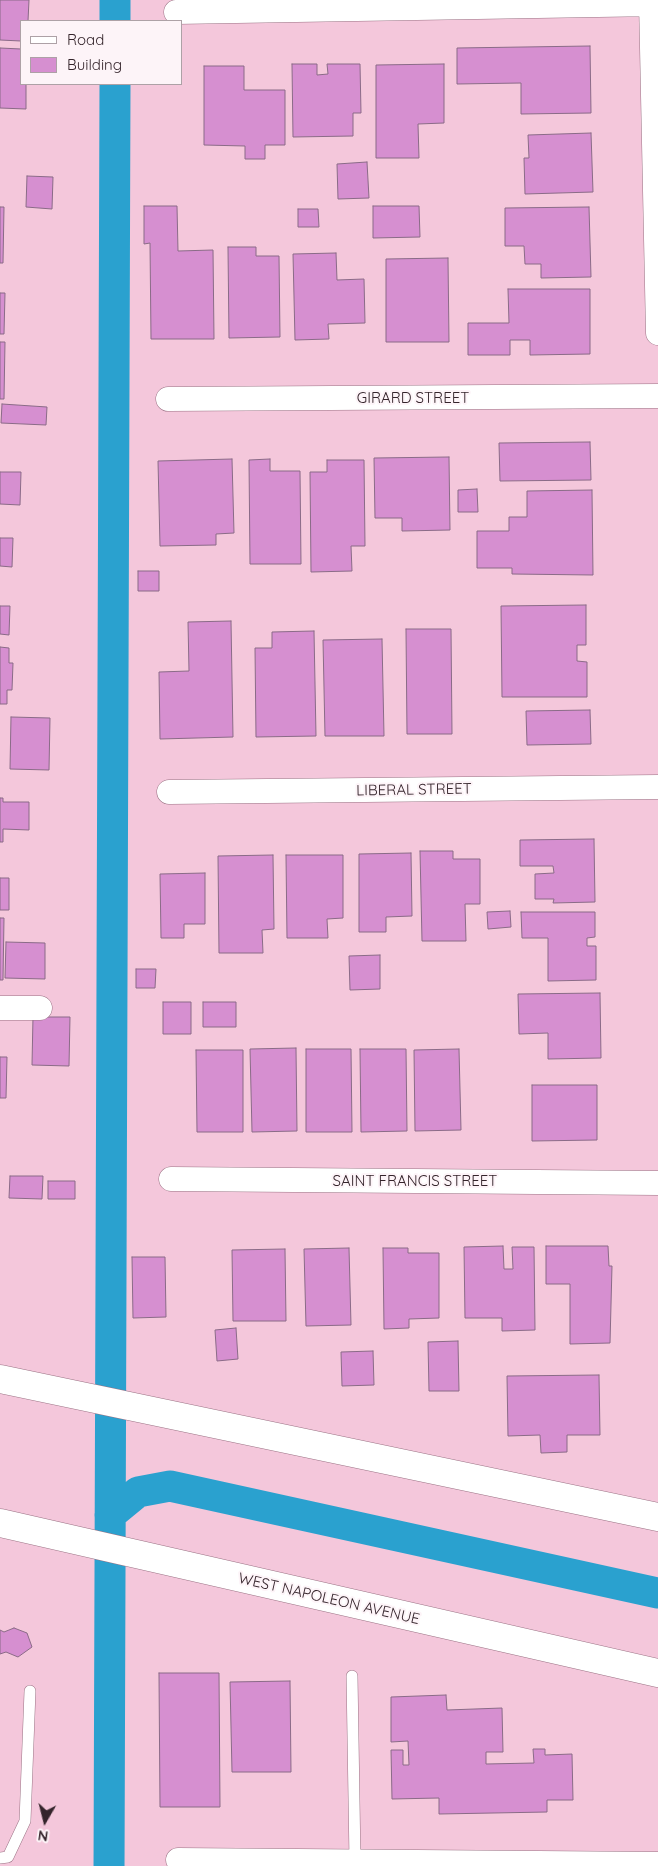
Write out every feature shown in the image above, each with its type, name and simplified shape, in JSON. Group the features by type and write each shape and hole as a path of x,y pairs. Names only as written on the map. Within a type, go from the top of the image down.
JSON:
{"main road":[{"path":"0,1379 466,1475 658,1517"},
{"name":"WEST NAPOLEON AVENUE","path":"0,1523 658,1673"}],"street":[{"path":"176,12 654,3 658,333"},
{"name":"GIRARD STREET","path":"168,399 658,396"},
{"name":"LIBERAL STREET","path":"169,792 658,787"},
{"path":"0,1008 40,1008"},
{"name":"SAINT FRANCIS STREET","path":"171,1179 658,1183"},
{"path":"178,1863 658,1864"}],"lane":[{"path":"352,1676 355,1862"},
{"path":"0,1858 8,1857 24,1820 30,1692"}],"building":[{"path":"0,0 29,0 28,20 20,20 20,41 0,40"},
{"path":"590,46 591,113 521,114 521,83 457,84 457,48"},
{"path":"0,48 20,49 20,85 26,85 26,109 0,108"},
{"path":"292,64 317,64 317,75 328,74 327,64 360,64 361,113 353,113 353,136 293,137"},
{"path":"444,64 444,123 418,124 419,158 376,158 376,65"},
{"path":"204,66 244,66 244,90 285,90 285,145 265,145 265,159 245,159 245,146 204,145"},
{"path":"591,133 593,192 525,194 524,158 529,158 528,135"},
{"path":"367,162 369,198 338,199 337,164"},
{"path":"27,176 53,177 52,209 26,207"},
{"path":"144,206 177,206 178,251 213,250 214,339 151,339 150,243 144,244"},
{"path":"373,206 419,206 420,237 373,238"},
{"path":"0,207 4,207 3,263 0,263"},
{"path":"589,207 591,277 541,278 541,264 525,264 524,246 505,246 505,208"},
{"path":"298,209 318,209 319,227 298,227"},
{"path":"228,247 256,247 256,256 279,256 280,337 229,338"},
{"path":"336,253 337,280 364,279 365,323 328,324 329,339 295,340 293,254"},
{"path":"448,258 449,342 386,342 386,259"},
{"path":"508,289 590,289 590,354 530,355 530,340 510,340 510,355 468,355 468,323 509,323"},
{"path":"0,293 5,293 4,334 0,334"},
{"path":"0,342 5,342 4,399 0,399"},
{"path":"2,404 47,407 46,425 1,423"},
{"path":"590,442 591,480 500,481 499,443"},
{"path":"449,457 450,530 402,531 402,518 375,518 374,458"},
{"path":"232,459 234,533 216,534 216,545 160,546 158,461"},
{"path":"270,459 270,471 300,471 301,564 250,564 249,460"},
{"path":"327,460 364,460 365,546 351,546 352,571 311,572 310,472 327,472"},
{"path":"0,472 21,472 20,505 0,504"},
{"path":"477,489 478,512 458,512 458,490"},
{"path":"592,490 593,575 512,574 512,568 477,568 477,531 509,531 509,517 527,517 527,491"},
{"path":"0,538 13,538 12,567 0,566"},
{"path":"138,571 159,571 159,591 138,591"},
{"path":"586,605 586,645 577,645 577,661 587,662 587,697 502,697 501,606"},
{"path":"0,606 10,606 9,635 0,634"},
{"path":"231,621 233,737 160,739 159,672 189,671 188,622"},
{"path":"406,629 451,629 452,734 407,734"},
{"path":"314,631 316,736 256,737 255,648 272,648 272,632"},
{"path":"382,639 384,736 325,736 323,640"},
{"path":"0,647 9,648 9,663 13,663 12,690 7,690 7,704 0,704"},
{"path":"590,710 591,744 527,745 526,711"},
{"path":"11,717 50,718 49,770 10,769"},
{"path":"0,798 3,798 3,802 29,802 29,830 3,829 3,842 0,842"},
{"path":"594,839 595,902 553,903 554,899 535,899 535,874 554,873 553,866 520,866 520,840"},
{"path":"420,851 453,851 453,859 480,859 480,904 465,904 466,941 422,941"},
{"path":"411,853 412,916 386,917 386,932 359,932 359,854"},
{"path":"273,855 274,929 262,930 263,953 219,953 218,856"},
{"path":"286,855 343,855 343,918 327,919 328,938 287,938"},
{"path":"205,873 205,924 184,924 184,938 161,938 160,874"},
{"path":"0,878 9,878 9,910 0,910"},
{"path":"510,911 511,927 488,929 487,912"},
{"path":"521,912 595,912 595,937 587,938 587,946 596,946 596,980 548,981 548,938 522,938"},
{"path":"0,918 4,918 3,980 0,980"},
{"path":"6,942 45,943 45,979 5,978"},
{"path":"380,955 380,989 350,990 349,956"},
{"path":"136,969 156,969 155,988 136,988"},
{"path":"600,993 601,1058 548,1059 548,1033 519,1034 518,994"},
{"path":"163,1002 191,1002 191,1034 163,1034"},
{"path":"203,1002 236,1002 236,1027 203,1027"},
{"path":"33,1017 70,1017 69,1066 32,1065"},
{"path":"296,1048 297,1131 252,1132 250,1049"},
{"path":"306,1049 351,1049 352,1132 306,1132"},
{"path":"360,1049 406,1049 407,1131 361,1132"},
{"path":"459,1049 461,1130 415,1131 414,1050"},
{"path":"196,1050 243,1050 243,1132 197,1132"},
{"path":"0,1057 7,1057 6,1098 0,1098"},
{"path":"532,1085 597,1085 597,1140 532,1141"},
{"path":"10,1176 43,1176 42,1199 9,1198"},
{"path":"48,1181 75,1181 75,1199 48,1199"},
{"path":"503,1246 504,1269 513,1269 512,1247 534,1247 535,1330 502,1331 502,1318 465,1318 464,1247"},
{"path":"546,1246 608,1246 609,1266 612,1266 610,1343 570,1344 570,1284 546,1284"},
{"path":"349,1248 351,1325 306,1326 304,1249"},
{"path":"383,1248 408,1248 408,1253 439,1253 439,1318 409,1319 409,1328 384,1329"},
{"path":"285,1249 286,1321 233,1321 232,1250"},
{"path":"132,1257 165,1257 166,1317 133,1318"},
{"path":"236,1328 238,1359 217,1361 215,1330"},
{"path":"458,1341 459,1391 429,1391 428,1342"},
{"path":"373,1351 374,1385 342,1386 341,1352"},
{"path":"599,1375 600,1435 567,1435 567,1452 541,1453 540,1435 508,1436 507,1376"},
{"path":"14,1628 27,1633 32,1647 18,1657 6,1652 0,1654 0,1630 4,1632"},
{"path":"159,1673 219,1673 220,1807 160,1807"},
{"path":"290,1681 291,1772 232,1772 230,1682"},
{"path":"446,1695 447,1710 502,1708 503,1752 486,1752 486,1764 534,1763 533,1749 545,1749 545,1755 572,1754 573,1800 547,1800 547,1812 439,1814 439,1798 392,1799 391,1750 403,1750 403,1765 409,1765 408,1741 391,1742 391,1697"}],"waterway":[{"path":"115,0 115,20"},
{"path":"109,1866 115,85"},
{"path":"110,1515 138,1492 170,1486 658,1593"}]}
